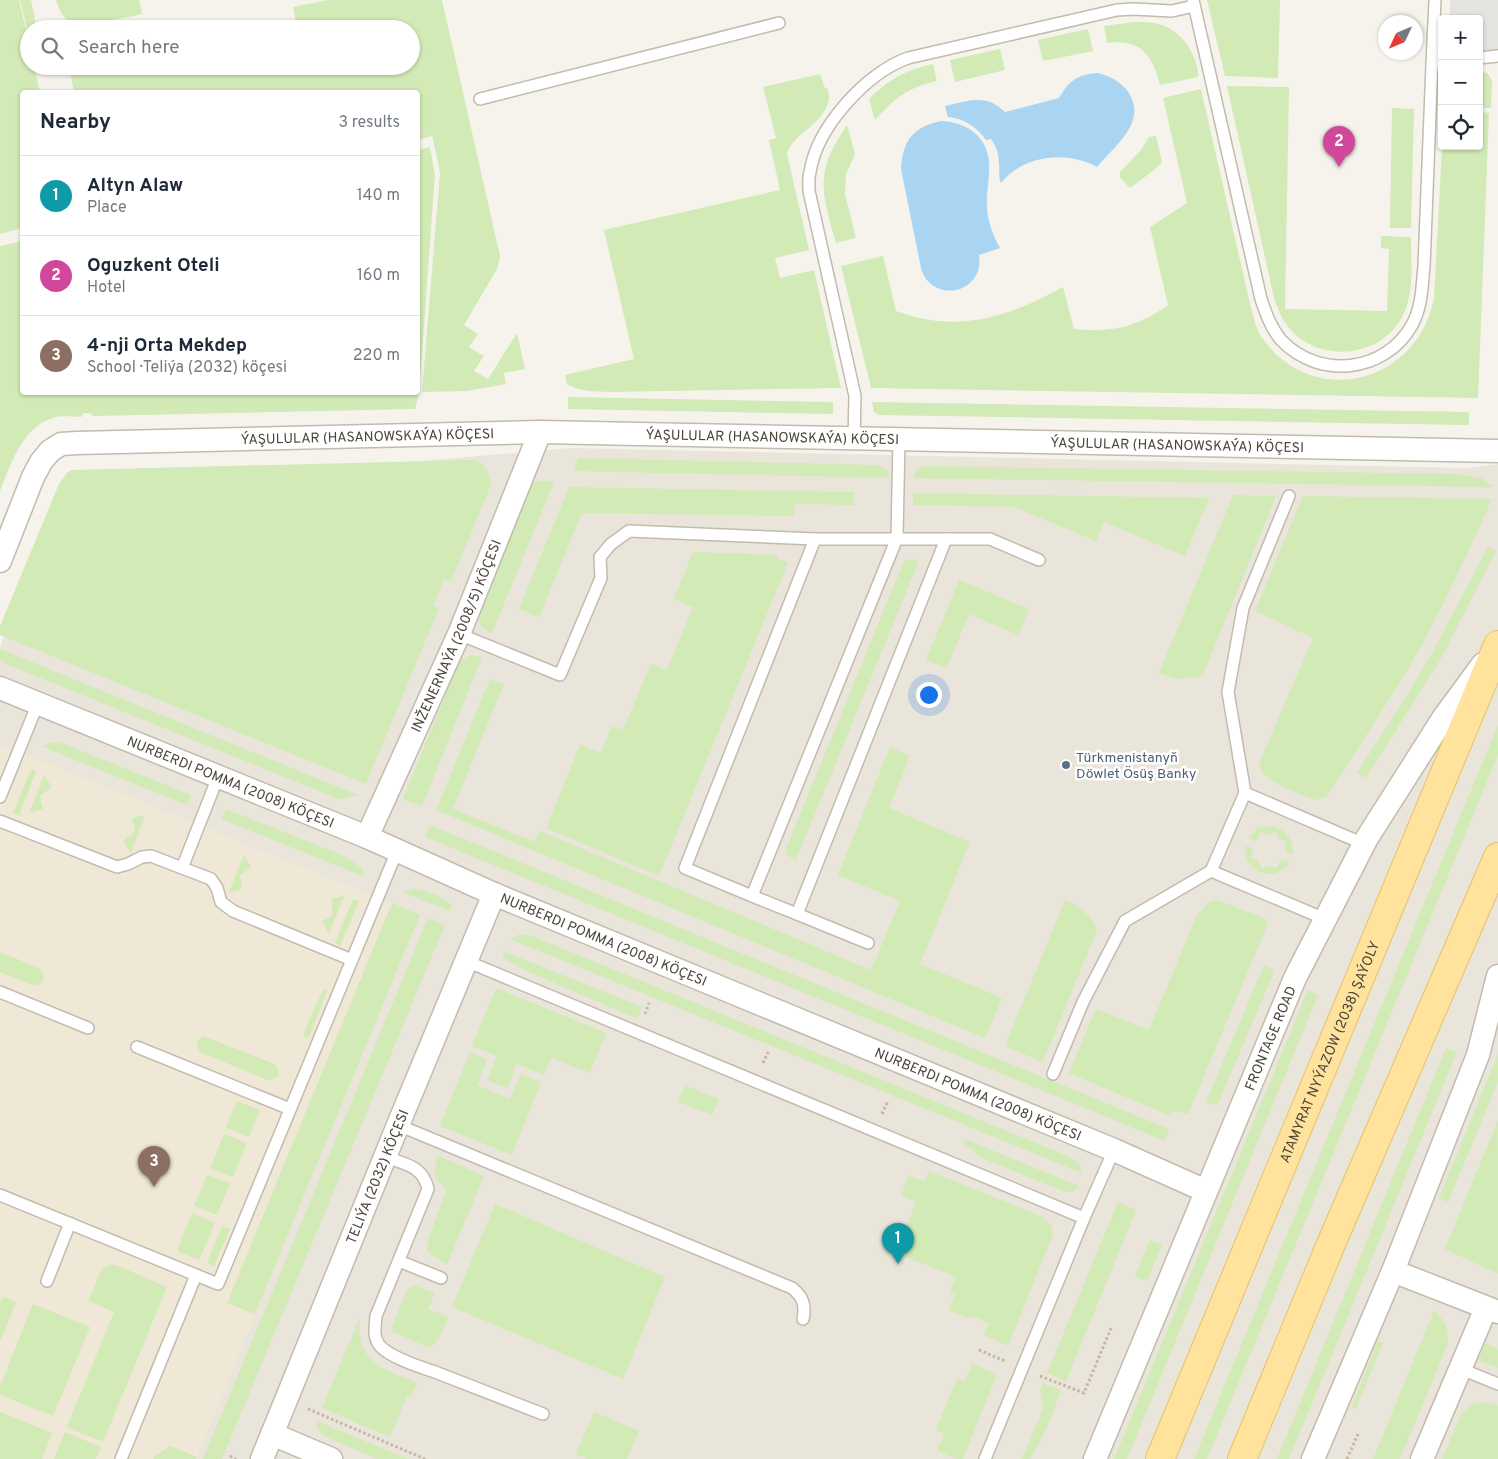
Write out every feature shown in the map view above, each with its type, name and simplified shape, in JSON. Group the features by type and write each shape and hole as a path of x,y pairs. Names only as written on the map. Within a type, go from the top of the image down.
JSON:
{"main road":[{"name":"ATAMYRAT NYÝAZOW (2038) ŞAÝOLY","path":"1160,1459 1498,644"},
{"path":"1242,1459 1330,1244 1498,857"}],"street":[{"name":"ÝAŞULULAR (HASANOWSKAÝA) KÖÇESI","path":"0,561 33,477 41,462 61,444 540,432 1498,451"},
{"name":"INŽENERNAÝA (2008/5) KÖÇESI","path":"367,837 459,634 540,432"},
{"name":"FRONTAGE ROAD","path":"1095,1459 1295,978 1364,844 1444,717 1498,644"},
{"name":"NURBERDI POMMA (2008) KÖÇESI","path":"0,688 367,837 494,894 1114,1150 1206,1191"},
{"name":"TELIÝA (2032) KÖÇESI","path":"262,1459 494,894"},
{"path":"1313,1459 1393,1271 1478,1055 1498,976"},
{"path":"1393,1271 1492,1310 1461,1369 1422,1459"},
{"path":"272,1434 331,1459"}],"lane":[{"path":"854,438 855,396 809,191 809,172 816,151 839,111 877,75 890,66 908,58 1117,10 1172,11 1193,3 1259,290 1268,319 1273,329 1290,348 1313,362 1344,366 1358,364 1384,354 1406,334 1419,306 1424,266 1437,63 1435,0"},
{"path":"480,99 779,23"},
{"path":"1483,58 1498,56"},
{"path":"752,896 897,538 899,439"},
{"path":"1053,1074 1083,1002 1125,921 1212,871 1244,793 1228,692 1243,608 1289,496"},
{"path":"459,634 560,675 601,578 600,557 611,544 629,530 815,539 990,539 1039,560"},
{"path":"815,539 685,868 868,943"},
{"path":"797,914 946,540"},
{"path":"0,797 38,703"},
{"path":"182,868 218,777"},
{"path":"1244,793 1364,844"},
{"path":"0,821 117,867 142,857 151,856 211,879 217,888 221,902 233,911 352,960"},
{"path":"0,1195 218,1284 397,850"},
{"path":"1212,871 1326,919"},
{"path":"466,961 1084,1218"},
{"path":"0,992 88,1028"},
{"path":"137,1047 290,1109"},
{"path":"398,1125 792,1288 801,1295 805,1308 802,1319"},
{"path":"985,1459 1114,1150"},
{"path":"385,1157 417,1169 426,1179 428,1189 376,1316 374,1330 380,1346 391,1354 417,1365 544,1414"},
{"path":"47,1281 70,1224"},
{"path":"399,1261 441,1278"},
{"path":"121,1459 196,1275"},
{"path":"1461,1369 1498,1384"}],"path":[{"path":"1038,1375 1084,1393 1112,1326"},
{"path":"979,1350 1010,1363"},
{"path":"314,1412 425,1459"},
{"path":"1347,1459 1358,1434"},
{"path":"230,1456 236,1459"}],"shaded area":[{"path":"1450,0 1498,0 1498,50 1483,51 1483,15 1450,15"},
{"path":"570,448 1466,468 1498,464 1498,1459 0,1459 0,647 64,493"},
{"path":"0,744 420,915 196,1459 0,1459"}],"green space":[{"path":"0,0 19,0 24,20 20,20 20,75 36,75 40,90 20,90 20,229 0,234"},
{"path":"20,0 31,0 35,20 25,20"},
{"path":"56,0 139,0 142,14 113,20 68,20 59,9"},
{"path":"328,0 442,0 500,256 497,269 464,325 478,334 469,347 484,356 474,371 488,379 517,333 525,369 504,373 506,384 467,391 422,392 440,173 431,129 432,136 420,139 420,90 74,90 71,75 420,75 420,20 295,20 293,7"},
{"path":"1207,0 1280,0 1278,78 1225,76"},
{"path":"1134,22 1161,25 1172,30 1184,40 1193,54 1198,69 1198,77 1160,85 1149,57 1143,51 1128,43 1107,43 1104,26"},
{"path":"1088,29 1093,51 1043,61 1038,40"},
{"path":"1000,49 1005,70 955,82 950,60"},
{"path":"933,64 937,81 910,90 902,95 875,120 869,99 876,92 898,76"},
{"path":"1483,72 1487,73 1492,80 1491,108 1483,108"},
{"path":"820,74 825,88 828,89 829,100 826,109 797,139 787,154 809,250 775,258 780,278 814,270 841,388 610,392 582,390 567,384 565,375 634,359 604,230 780,190 769,140 776,138 763,87"},
{"path":"1227,86 1289,87 1285,309 1387,311 1389,249 1381,248 1381,236 1411,237 1411,279 1405,310 1391,332 1378,342 1364,348 1332,351 1316,347 1302,340 1285,322 1274,298"},
{"path":"1201,89 1256,325 1261,336 1282,359 1307,374 1333,380 1360,377 1385,368 1407,351 1424,327 1434,298 1442,150 1483,150 1483,112 1489,113 1478,398 871,388 841,266 883,256 896,311 918,318 940,321 982,319 1023,307 1063,287 1074,329 1112,329 1146,319 1168,305 1150,227 1187,203 1163,98"},
{"path":"1392,108 1414,109 1411,228 1390,228"},
{"path":"847,125 855,154 846,174 845,194 856,238 836,243 826,207 824,179 825,170 834,146"},
{"path":"1156,136 1162,162 1130,188 1120,178 1120,172 1141,150 1149,137"},
{"path":"430,147 435,175 420,380 420,150"},
{"path":"20,241 20,395 419,395 415,409 93,416 90,413 84,413 81,417 56,417 33,429 26,438 13,458 0,491 0,246"},
{"path":"568,397 833,402 833,414 568,409"},
{"path":"872,402 1469,412 1469,425 879,415 874,412"},
{"path":"578,458 879,465 887,470 890,478 573,471"},
{"path":"470,460 479,462 488,471 491,485 451,581 444,579 433,606 439,608 366,784 0,635 0,626 59,484 71,470"},
{"path":"922,466 1458,474 1481,478 1494,487 913,478"},
{"path":"532,481 554,482 492,633 485,630 481,625 479,611"},
{"path":"569,487 854,492 854,505 795,504 794,516 582,513 539,617 519,609"},
{"path":"913,493 1209,498 1185,556 1104,522 1096,541 1014,507 913,505"},
{"path":"1233,495 1276,496 1203,675 1175,679 1159,673"},
{"path":"1303,496 1492,499 1448,594 1419,650 1327,796 1318,800 1279,785 1262,772 1259,765 1313,638 1255,611"},
{"path":"1488,547 1496,551 1440,660 1366,778 1357,773 1431,655"},
{"path":"693,552 778,555 777,558 788,563 659,876 546,828 580,745 601,753 612,726 623,730 651,664 667,670 693,607 674,599"},
{"path":"912,559 919,561 796,860 788,856 785,851 904,561"},
{"path":"959,580 1029,609 1018,635 969,614 947,668 926,660"},
{"path":"0,649 358,795 344,799 336,798 6,664 0,659"},
{"path":"470,655 482,657 422,806 403,799 458,665"},
{"path":"490,679 504,684 453,809 535,842 540,831 871,970 900,901 838,875 890,747 910,756 889,808 970,842 920,964 1002,998 985,1038 436,810"},
{"path":"1498,725 1498,755 1207,1459 1194,1459"},
{"path":"59,742 191,795 187,805 43,747 50,743"},
{"path":"31,769 36,771 19,815 13,813"},
{"path":"44,775 52,787 40,796 43,809 29,813"},
{"path":"226,809 342,855 359,866 365,877 221,819"},
{"path":"145,815 131,853 123,841 135,831 132,818"},
{"path":"430,825 1169,1129 1165,1141 425,837"},
{"path":"1271,826 1285,832 1292,844 1293,855 1285,852 1287,842 1279,839 1276,831 1268,835 1261,832 1255,841 1248,838 1258,828"},
{"path":"1245,846 1253,848 1251,858 1258,861 1262,869 1269,865 1277,868 1282,860 1290,862 1284,869 1276,873 1261,872 1254,869 1249,863"},
{"path":"244,855 251,867 240,876 242,889 229,892"},
{"path":"414,889 429,892 444,900 452,906 450,911 402,892"},
{"path":"344,896 329,934 322,922 333,914 331,899"},
{"path":"353,899 359,901 340,946 335,943"},
{"path":"1065,900 1084,912 1092,920 1097,930 1043,1062 1005,1046"},
{"path":"1218,900 1263,918 1267,926 1188,1114 1175,1111 1168,1115 1069,1073 1096,1009 1149,1030 1197,915 1208,903"},
{"path":"392,903 420,915 255,1314 227,1303"},
{"path":"428,918 445,925 222,1459 203,1459"},
{"path":"520,934 532,936 1068,1156 1079,1163 1082,1173 510,939"},
{"path":"503,951 642,1007 637,1019 518,967 505,959"},
{"path":"0,952 39,968 44,977 42,982 32,985 0,972"},
{"path":"1264,965 1275,970 1217,1106 1206,1102"},
{"path":"496,988 606,1033 590,1073 551,1058 544,1075 517,1064 507,1088 487,1080 497,1056 472,1046"},
{"path":"325,989 327,991 308,1039 303,1036 319,998"},
{"path":"1308,990 1318,995 1127,1459 1114,1459"},
{"path":"203,1036 274,1064 279,1072 278,1075 274,1079 267,1080 202,1053 198,1049 197,1044 198,1040"},
{"path":"1446,1048 1457,1052 1289,1459 1277,1459"},
{"path":"470,1052 487,1060 477,1085 510,1099 521,1074 541,1082 512,1155 440,1126"},
{"path":"1498,1054 1498,1082 1448,1202 1439,1198"},
{"path":"685,1085 719,1099 712,1115 678,1102"},
{"path":"237,1101 260,1110 249,1137 226,1127"},
{"path":"1498,1120 1498,1274 1445,1249"},
{"path":"224,1134 247,1143 233,1177 210,1168"},
{"path":"965,1139 1079,1186 1073,1192 1065,1192 979,1157 971,1148 963,1144"},
{"path":"437,1155 484,1176 447,1264 431,1255 427,1249 428,1240 446,1191 434,1176"},
{"path":"929,1171 1043,1217 1052,1226 1053,1235 1008,1346 984,1335 989,1323 972,1316 970,1319 949,1311 955,1294 950,1292 956,1277 896,1253 916,1202 901,1195 909,1175 925,1182"},
{"path":"207,1175 230,1183 217,1215 194,1206"},
{"path":"1118,1202 1136,1210 1066,1381 1047,1373"},
{"path":"495,1204 665,1277 623,1379 452,1307"},
{"path":"192,1213 215,1223 199,1260 177,1251"},
{"path":"222,1226 230,1229 214,1266 207,1263"},
{"path":"1150,1240 1162,1245 1147,1281 1135,1276"},
{"path":"116,1265 167,1287 103,1442 67,1427 114,1312 89,1301 100,1272 103,1268"},
{"path":"413,1285 435,1293 428,1309 448,1317 438,1339 428,1347 391,1331 407,1290"},
{"path":"3,1297 16,1302 0,1341 0,1304"},
{"path":"33,1304 90,1327 53,1416 0,1395 0,1387"},
{"path":"1434,1311 1442,1318 1446,1326 1448,1335 1447,1346 1400,1459 1373,1459"},
{"path":"360,1317 362,1344 367,1354 382,1367 417,1383 411,1397 407,1396 390,1437 322,1408"},
{"path":"1378,1341 1383,1343 1356,1409 1352,1406"},
{"path":"1485,1343 1498,1349 1498,1368 1478,1360"},
{"path":"972,1364 997,1374 963,1459 957,1459 937,1451 944,1433 936,1430 957,1378 965,1381"},
{"path":"1043,1383 1061,1391 1045,1432 1030,1459 1022,1459 1043,1409 1040,1391"},
{"path":"1487,1402 1498,1405 1498,1459 1442,1459 1462,1413 1472,1404"},
{"path":"0,1412 52,1433 42,1459 0,1459"},
{"path":"594,1412 639,1431 627,1459 587,1459 576,1454"},
{"path":"317,1421 408,1459 377,1459 326,1437 317,1428"},
{"path":"65,1432 101,1447 96,1459 54,1459"},
{"path":"170,1446 197,1457 196,1459 153,1459"}],"water":[{"path":"1097,73 1115,80 1128,92 1132,99 1134,117 1130,127 1119,143 1097,167 1072,158 1046,158 1021,166 1001,183 998,153 991,139 986,140 974,127 964,121 948,117 945,106 984,100 998,106 1005,112 1059,98 1066,87 1078,77"},
{"path":"941,121 966,127 979,137 984,144 989,162 988,213 991,229 1000,248 979,255 979,267 976,276 971,282 957,290 948,291 933,285 926,279 922,271 901,169 904,150 911,136 923,127"}],"place":[{"name":"Oguzkent Oteli","path":"1339,167"},
{"name":"Türkmenistanyň Döwlet Ösüş Banky","path":"1066,765"},
{"name":"4-nji Orta Mekdep","path":"154,1187"},
{"name":"Altyn Alaw","path":"898,1264"}]}
